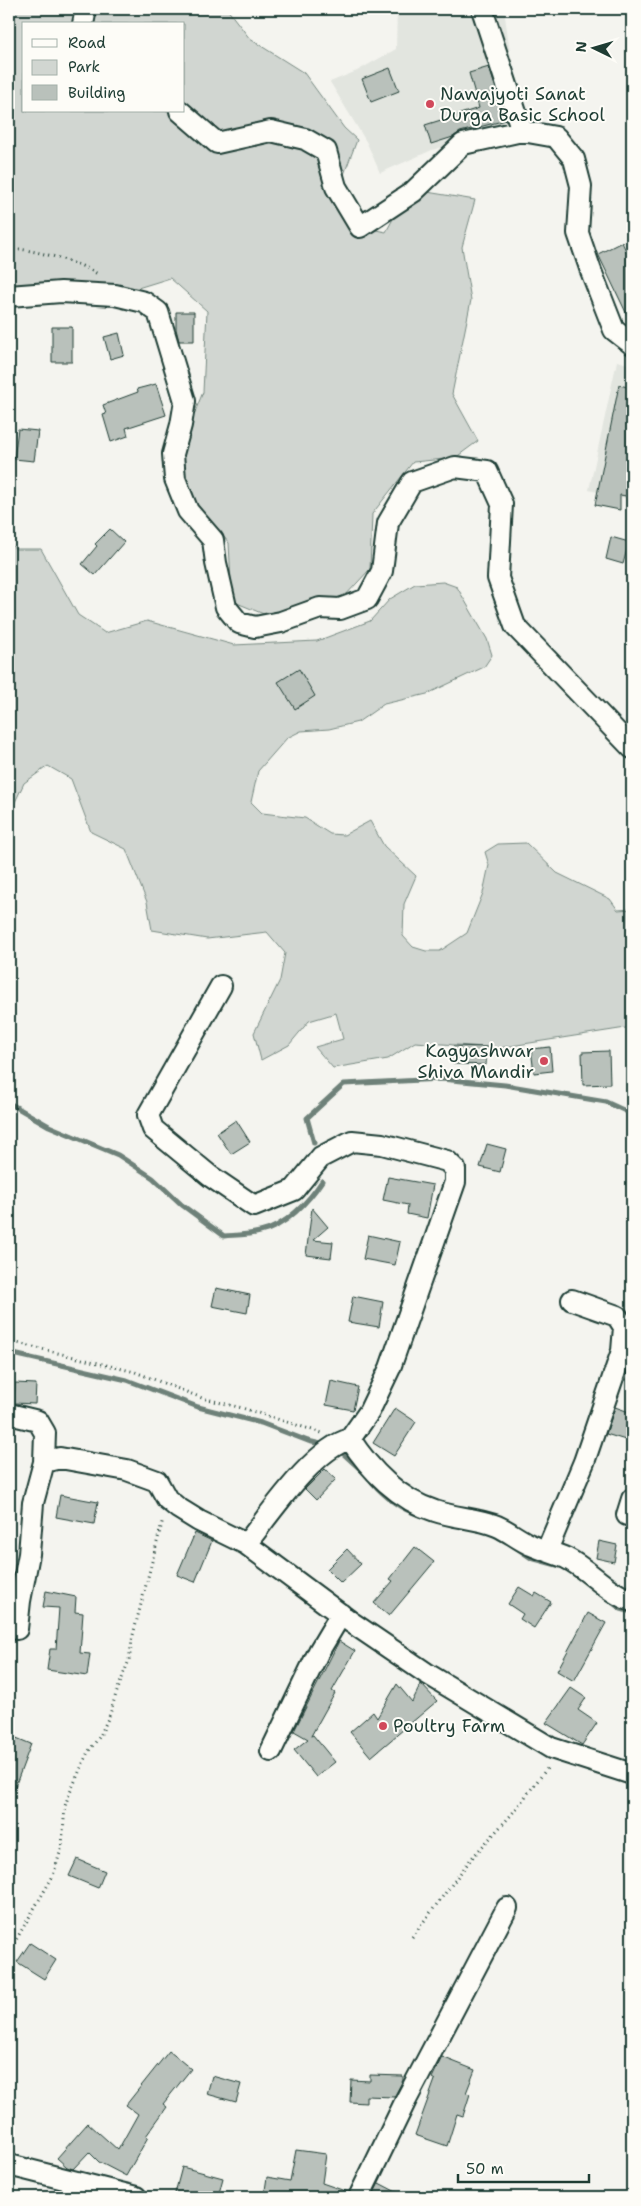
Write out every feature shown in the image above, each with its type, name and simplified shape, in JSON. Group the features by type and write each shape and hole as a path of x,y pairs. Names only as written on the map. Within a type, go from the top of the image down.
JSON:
{"street":[{"path":"83,22 86,9"},
{"path":"482,9 522,131"},
{"path":"181,112 217,143 271,131 305,139 326,151 336,187 360,228 413,192 463,144 522,131 556,137 574,159 581,186 578,233 614,330 632,344"},
{"path":"9,296 61,292 115,295 144,302 158,312 185,401 173,454 175,479 188,511 213,540 226,607 239,623 254,627 281,622 320,608 340,609 368,599 382,571 388,523 412,482 455,467 487,471 502,504 498,578 515,626 632,748"},
{"path":"220,986 148,1115 153,1129 210,1176 254,1206 294,1190 321,1157 352,1141 382,1144 447,1161 455,1169 455,1182 390,1368 369,1412 339,1444 293,1486 246,1544"},
{"path":"547,1550 584,1462 622,1351 624,1327 617,1316 572,1300"},
{"path":"9,1414 38,1421 45,1433 44,1462 33,1503 29,1554 17,1629"},
{"path":"339,1444 414,1503 436,1512 473,1518 498,1527 531,1545 581,1565 606,1588 632,1601"},
{"path":"44,1462 60,1458 127,1470 156,1481 167,1499 199,1521 246,1544 341,1614 426,1673 527,1734 560,1751 632,1774"},
{"path":"271,1751 318,1651 341,1614"},
{"path":"359,2197 406,2100 507,1908"},
{"path":"9,2165 136,2197"}],"path":[{"path":"9,248 24,248 82,266 98,274 115,295"},
{"path":"9,1341 135,1372 202,1398 242,1408 309,1430 339,1444"},
{"path":"9,1952 53,1876 62,1846 65,1806 68,1797 88,1752 107,1721 130,1660 133,1635 167,1499"},
{"path":"412,1937 471,1859 511,1815 560,1751"}],"shaded area":[{"name":"Nawajyoti Sanat Durga Basic School","path":"397,9 504,9 520,125 432,150 380,173 367,143 330,82 357,71 396,49"},
{"path":"617,361 632,365 632,500 589,490"}],"green space":[{"path":"18,9 227,9 250,39 304,73 344,128 357,140 340,185 376,230 386,232 409,189 475,200 462,247 471,300 452,394 478,441 455,458 413,462 372,514 370,569 344,597 266,615 232,601 229,543 185,490 181,446 203,392 207,311 170,278 125,292 9,289 9,20"},
{"path":"9,543 16,549 41,549 78,615 105,633 147,621 234,645 317,641 370,621 390,599 415,584 443,582 457,587 487,639 492,655 484,667 427,694 384,704 358,722 329,729 301,731 287,738 258,771 251,802 262,813 305,818 330,834 344,835 370,821 384,846 416,876 404,904 403,936 413,947 426,951 440,951 467,933 483,893 489,865 485,852 498,844 526,843 557,873 610,899 618,910 632,909 632,1027 498,1048 415,1042 388,1059 333,1068 315,1047 343,1039 336,1013 309,1021 289,1045 261,1060 254,1033 280,980 285,953 267,932 207,939 152,930 147,902 126,849 91,832 71,779 48,766 24,783 9,815"}],"building":[{"path":"489,67 506,120 460,132 453,137 431,144 425,125 479,108 469,73"},
{"path":"390,68 399,91 371,102 362,79"},
{"path":"622,242 632,264 632,325 598,254"},
{"path":"176,312 194,312 194,341 179,341 176,329"},
{"path":"52,327 72,327 72,362 52,362"},
{"path":"119,333 124,355 110,359 104,337"},
{"path":"156,384 166,415 126,428 128,436 111,442 103,415 106,414 103,405 138,392 137,389"},
{"path":"619,385 632,388 632,497 620,495 620,510 595,505"},
{"path":"18,429 38,431 34,461 14,459"},
{"path":"110,529 124,542 95,575 82,564 97,546 95,544"},
{"path":"611,537 629,542 623,564 606,559"},
{"path":"299,669 315,696 295,709 278,682"},
{"path":"453,1046 487,1047 486,1065 453,1064"},
{"path":"550,1047 552,1071 534,1073 531,1049"},
{"path":"609,1051 610,1084 583,1085 582,1052"},
{"path":"236,1120 250,1142 231,1154 217,1133"},
{"path":"487,1144 506,1149 500,1172 480,1167"},
{"path":"388,1177 433,1185 427,1218 407,1214 408,1205 383,1200"},
{"path":"312,1208 328,1227 313,1240 333,1242 331,1258 306,1255"},
{"path":"368,1235 400,1242 395,1265 363,1259"},
{"path":"216,1288 250,1295 247,1313 212,1306"},
{"path":"353,1296 383,1302 379,1327 348,1322"},
{"path":"331,1381 358,1387 353,1410 326,1405"},
{"path":"15,1383 36,1384 35,1404 14,1403"},
{"path":"615,1407 632,1413 632,1442 606,1434"},
{"path":"395,1408 416,1422 394,1456 373,1443"},
{"path":"325,1469 336,1479 316,1500 305,1489"},
{"path":"60,1495 98,1502 94,1524 56,1517"},
{"path":"195,1533 212,1541 195,1582 177,1575"},
{"path":"599,1541 617,1545 614,1562 596,1558"},
{"path":"415,1547 434,1562 389,1616 374,1603 393,1581 390,1579"},
{"path":"347,1549 361,1564 341,1583 327,1569"},
{"path":"519,1587 534,1596 536,1593 551,1602 534,1628 520,1619 523,1614 508,1604"},
{"path":"46,1591 76,1597 75,1612 83,1613 80,1653 90,1654 87,1676 47,1670 50,1649 56,1649 59,1608 43,1607"},
{"path":"588,1613 606,1623 574,1681 557,1671"},
{"path":"339,1641 355,1651 332,1691 335,1693 311,1736 313,1735 335,1762 316,1777 294,1750 308,1739 294,1731"},
{"name":"Poultry Farm","path":"397,1684 412,1702 421,1684 437,1701 371,1757 350,1732 373,1712 377,1718"},
{"path":"571,1688 586,1698 578,1710 597,1723 582,1745 546,1723"},
{"path":"9,1735 31,1744 10,1800 9,1800"},
{"path":"77,1859 105,1871 98,1888 69,1876"},
{"path":"30,1943 56,1960 44,1979 17,1962"},
{"path":"169,2051 191,2069 163,2104 167,2107 146,2136 148,2137 126,2176 99,2162 89,2152 73,2169 67,2167 57,2158 88,2123 118,2150 138,2114 126,2105"},
{"path":"442,2057 475,2070 466,2093 470,2094 463,2116 457,2114 447,2146 415,2135 435,2080 432,2078"},
{"path":"370,2075 403,2076 403,2080 394,2097 366,2096 366,2103 350,2102 351,2080 370,2081"},
{"path":"212,2076 241,2084 236,2102 207,2094"},
{"path":"296,2150 326,2154 322,2183 348,2192 347,2197 264,2197 267,2177 290,2181"},
{"path":"182,2167 223,2178 218,2197 174,2197"},
{"path":"379,2183 406,2197 372,2197"}],"waterway":[{"path":"314,1143 307,1118 344,1084 441,1079 505,1085 606,1102 632,1114"},
{"path":"9,1103 49,1126 118,1155 153,1178 182,1205 224,1236 256,1233 278,1225 296,1212 322,1181"},
{"path":"9,1353 127,1380 198,1407 261,1423 308,1441 325,1445"},
{"path":"338,1449 361,1470"},
{"path":"372,1482 393,1502 420,1515"},
{"path":"512,1545 531,1558 564,1567"},
{"path":"605,1597 621,1609 632,1612"}],"place":[{"name":"Nawajyoti Sanat Durga Basic School","path":"430,104"},
{"name":"Kagyashwar Shiva Mandir","path":"544,1061"},
{"name":"Poultry Farm","path":"383,1726"}]}
